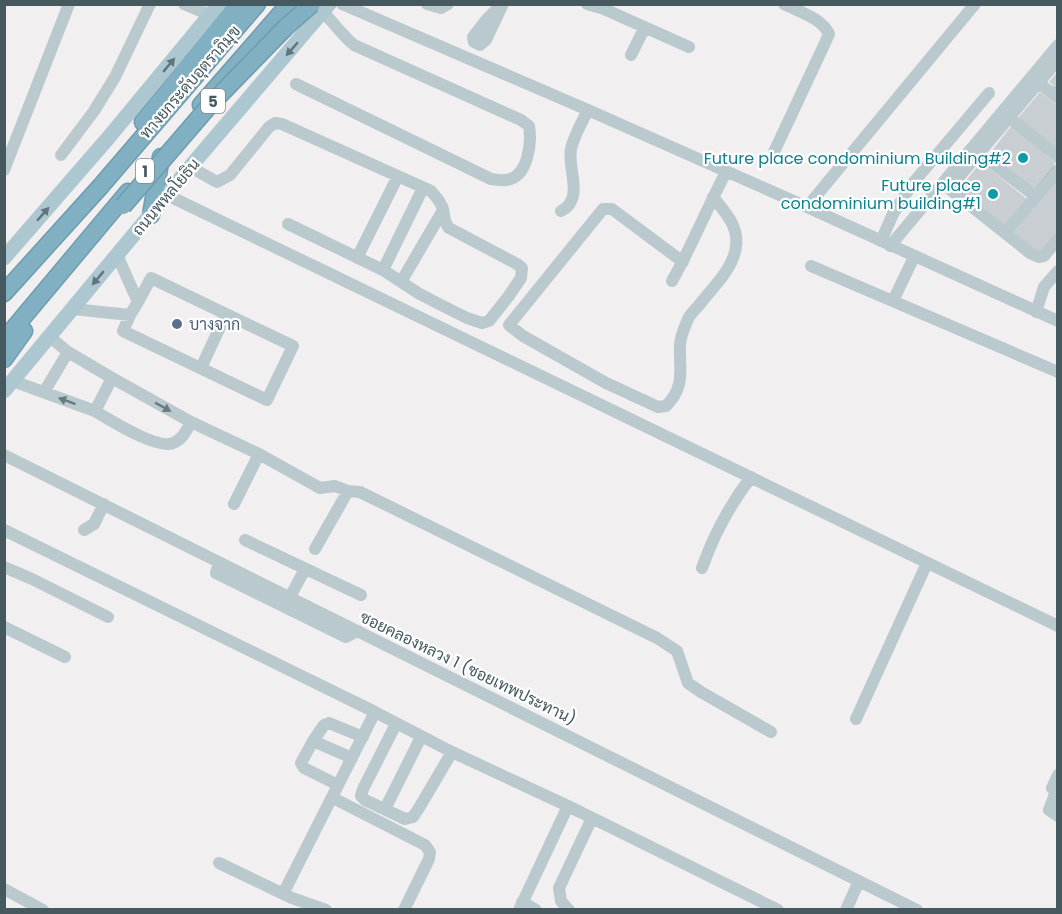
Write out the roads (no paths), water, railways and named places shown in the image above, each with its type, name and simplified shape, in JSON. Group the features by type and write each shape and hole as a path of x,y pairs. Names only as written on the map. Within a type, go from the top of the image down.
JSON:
{"highway":[{"name":"1","path":"4,293 238,4"},
{"name":"ทางยกระดับอุตราภิมุข","path":"4,293 100,187 257,4"},
{"name":"ถนนพหลโยธิน","path":"4,340 209,95 290,4"},
{"name":"ทางยกระดับอุตราภิมุข","path":"4,359 60,284 123,206 210,105 286,27 322,7"},
{"path":"151,215 162,151"}],"main road":[{"name":"ถนนพหลโยธิน","path":"9,386 322,7"},
{"path":"6,255 109,137 214,10"}],"street":[{"path":"4,170 69,4"},
{"path":"62,154 115,78 150,4"},
{"path":"184,4 214,10"},
{"path":"342,4 588,110 1058,321"},
{"path":"427,4 441,8 448,4"},
{"path":"587,4 604,9 689,47"},
{"path":"774,152 829,34 825,26 784,4"},
{"path":"807,207 975,4"},
{"path":"296,84 491,179 508,180 518,175 526,163 531,139 529,126 521,120 354,45 342,34 322,7"},
{"path":"631,55 645,27"},
{"path":"886,244 1058,45"},
{"path":"1058,60 952,184 951,190 1030,253 1039,257 1044,256 1058,239"},
{"path":"1039,83 1058,98"},
{"path":"886,244 893,214 914,183 989,93"},
{"path":"561,211 570,204 573,197 571,146 588,110"},
{"path":"1010,118 1058,157"},
{"path":"190,167 217,182 230,176 269,127 275,123 282,124 431,191 439,200 443,210 443,219 449,228 517,264 522,268 521,278 496,314 489,321 482,323 441,305 382,270 288,224"},
{"path":"980,154 1035,196"},
{"path":"1005,233 1058,171"},
{"path":"672,281 726,172"},
{"path":"357,258 398,176"},
{"path":"382,270 423,188"},
{"path":"167,195 1058,626"},
{"path":"683,262 612,209 603,209 509,326 606,383 658,406 666,406 679,388 680,343 689,318 728,268 737,244 737,233 730,219 713,197"},
{"path":"401,282 443,210"},
{"path":"117,255 138,302"},
{"path":"894,301 914,257"},
{"path":"811,266 1058,372"},
{"path":"1036,312 1044,287 1058,271"},
{"path":"151,278 293,346 267,400 123,331 138,302 151,278"},
{"path":"73,309 130,315"},
{"path":"201,368 226,314"},
{"path":"50,337 68,352 112,378 191,422 259,454 320,488 335,486 348,491 360,492 657,638 677,651 688,682 701,692 771,732"},
{"path":"44,393 68,352"},
{"path":"95,411 112,378"},
{"path":"9,386 44,393 95,411 157,444 171,445 184,437 191,422"},
{"path":"234,504 259,454"},
{"name":"ซอยคลองหลวง 1 (ซอยเทพประทาน)","path":"4,455 917,909"},
{"path":"702,568 712,541 733,501 751,477"},
{"path":"315,549 348,491"},
{"path":"84,530 94,524 104,504"},
{"path":"4,530 375,712 421,737 778,909"},
{"path":"245,540 361,595"},
{"path":"219,562 216,573 346,637 358,631"},
{"path":"855,718 927,563"},
{"path":"290,597 305,569"},
{"path":"6,571 108,617"},
{"path":"4,627 65,657"},
{"path":"283,894 375,712"},
{"path":"338,785 302,766 301,763 324,725 329,723 363,737"},
{"path":"396,724 363,789 361,796 364,800 405,819 413,817 452,752"},
{"path":"385,809 421,737"},
{"path":"313,741 352,758"},
{"path":"1058,775 1052,787 1057,791 1049,810 1058,816"},
{"path":"333,798 425,845 430,852 429,859 405,909"},
{"path":"536,909 520,906 567,806"},
{"path":"569,909 561,901 559,888 592,818"},
{"path":"219,863 283,894 326,909"},
{"path":"846,909 859,881"},
{"path":"4,888 43,909"}],"place":[{"name":"Future place condominium Building#2","path":"1023,158"},
{"name":"Future place condominium building#1","path":"993,194"},
{"name":"บางจาก","path":"177,324"}]}
